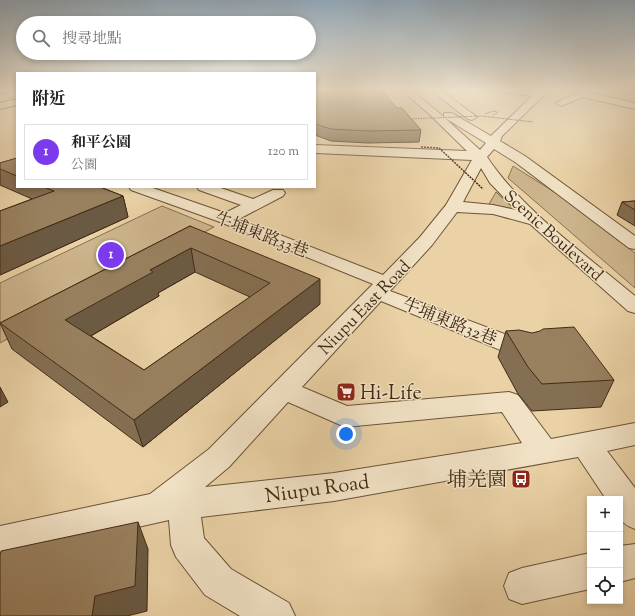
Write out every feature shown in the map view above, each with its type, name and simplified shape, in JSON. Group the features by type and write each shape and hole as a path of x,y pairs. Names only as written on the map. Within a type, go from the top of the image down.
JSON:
{"street":[{"path":"449,118 490,145"},
{"path":"449,118 490,145"},
{"path":"473,118 480,119 490,145"},
{"path":"493,119 513,119"},
{"name":"Niupu East Road","path":"170,506 285,390 426,241 453,207 490,145 513,119"},
{"path":"447,142 458,154"},
{"path":"316,150 458,154 490,145"},
{"name":"Scenic Boulevard","path":"490,145 495,180 537,222 635,307"},
{"name":"Scenic Boulevard","path":"490,145 526,164 635,244"},
{"name":"牛埔東路33巷","path":"139,188 226,219 383,288"},
{"path":"207,188 255,205"},
{"path":"226,219 278,193"},
{"path":"453,207 497,209 537,222"},
{"name":"牛埔東路32巷","path":"383,288 523,350"},
{"path":"285,390 345,417 509,402 544,452"},
{"name":"Niupu Road","path":"2,547 170,506 334,487 544,452 635,434"},
{"path":"585,444 635,514"},
{"path":"170,506 188,545 218,582 276,616"},
{"path":"623,563 635,561"},
{"path":"522,586 587,572"}],"path":[{"path":"409,123 406,120 480,119 533,122"},
{"path":"421,148 439,148 483,189"}],"shaded area":[{"path":"513,166 556,193 635,253 635,288 508,178"},
{"path":"496,192 514,209 489,204"},
{"path":"162,206 214,227 0,343 0,283"}],"building":[{"path":"316,118 410,118 421,130 369,131 331,129 316,124"},
{"path":"16,158 16,176 0,169 0,163"},
{"path":"46,188 103,188 123,196 0,246 0,211 54,191"},
{"path":"635,201 635,210 622,202"},
{"path":"190,226 320,279 134,420 0,323","holes":["191,248 270,283 144,370 65,320 153,272 150,270"]},
{"path":"574,327 614,380 542,384 528,367 506,331 519,330 532,333 543,329"},
{"path":"138,522 135,586 95,596 92,616 0,616 1,551"}],"place":[{"name":"和平公園","path":"111,255"},
{"name":"Hi-Life","path":"346,392"},
{"name":"埔羌園","path":"521,479"}]}
